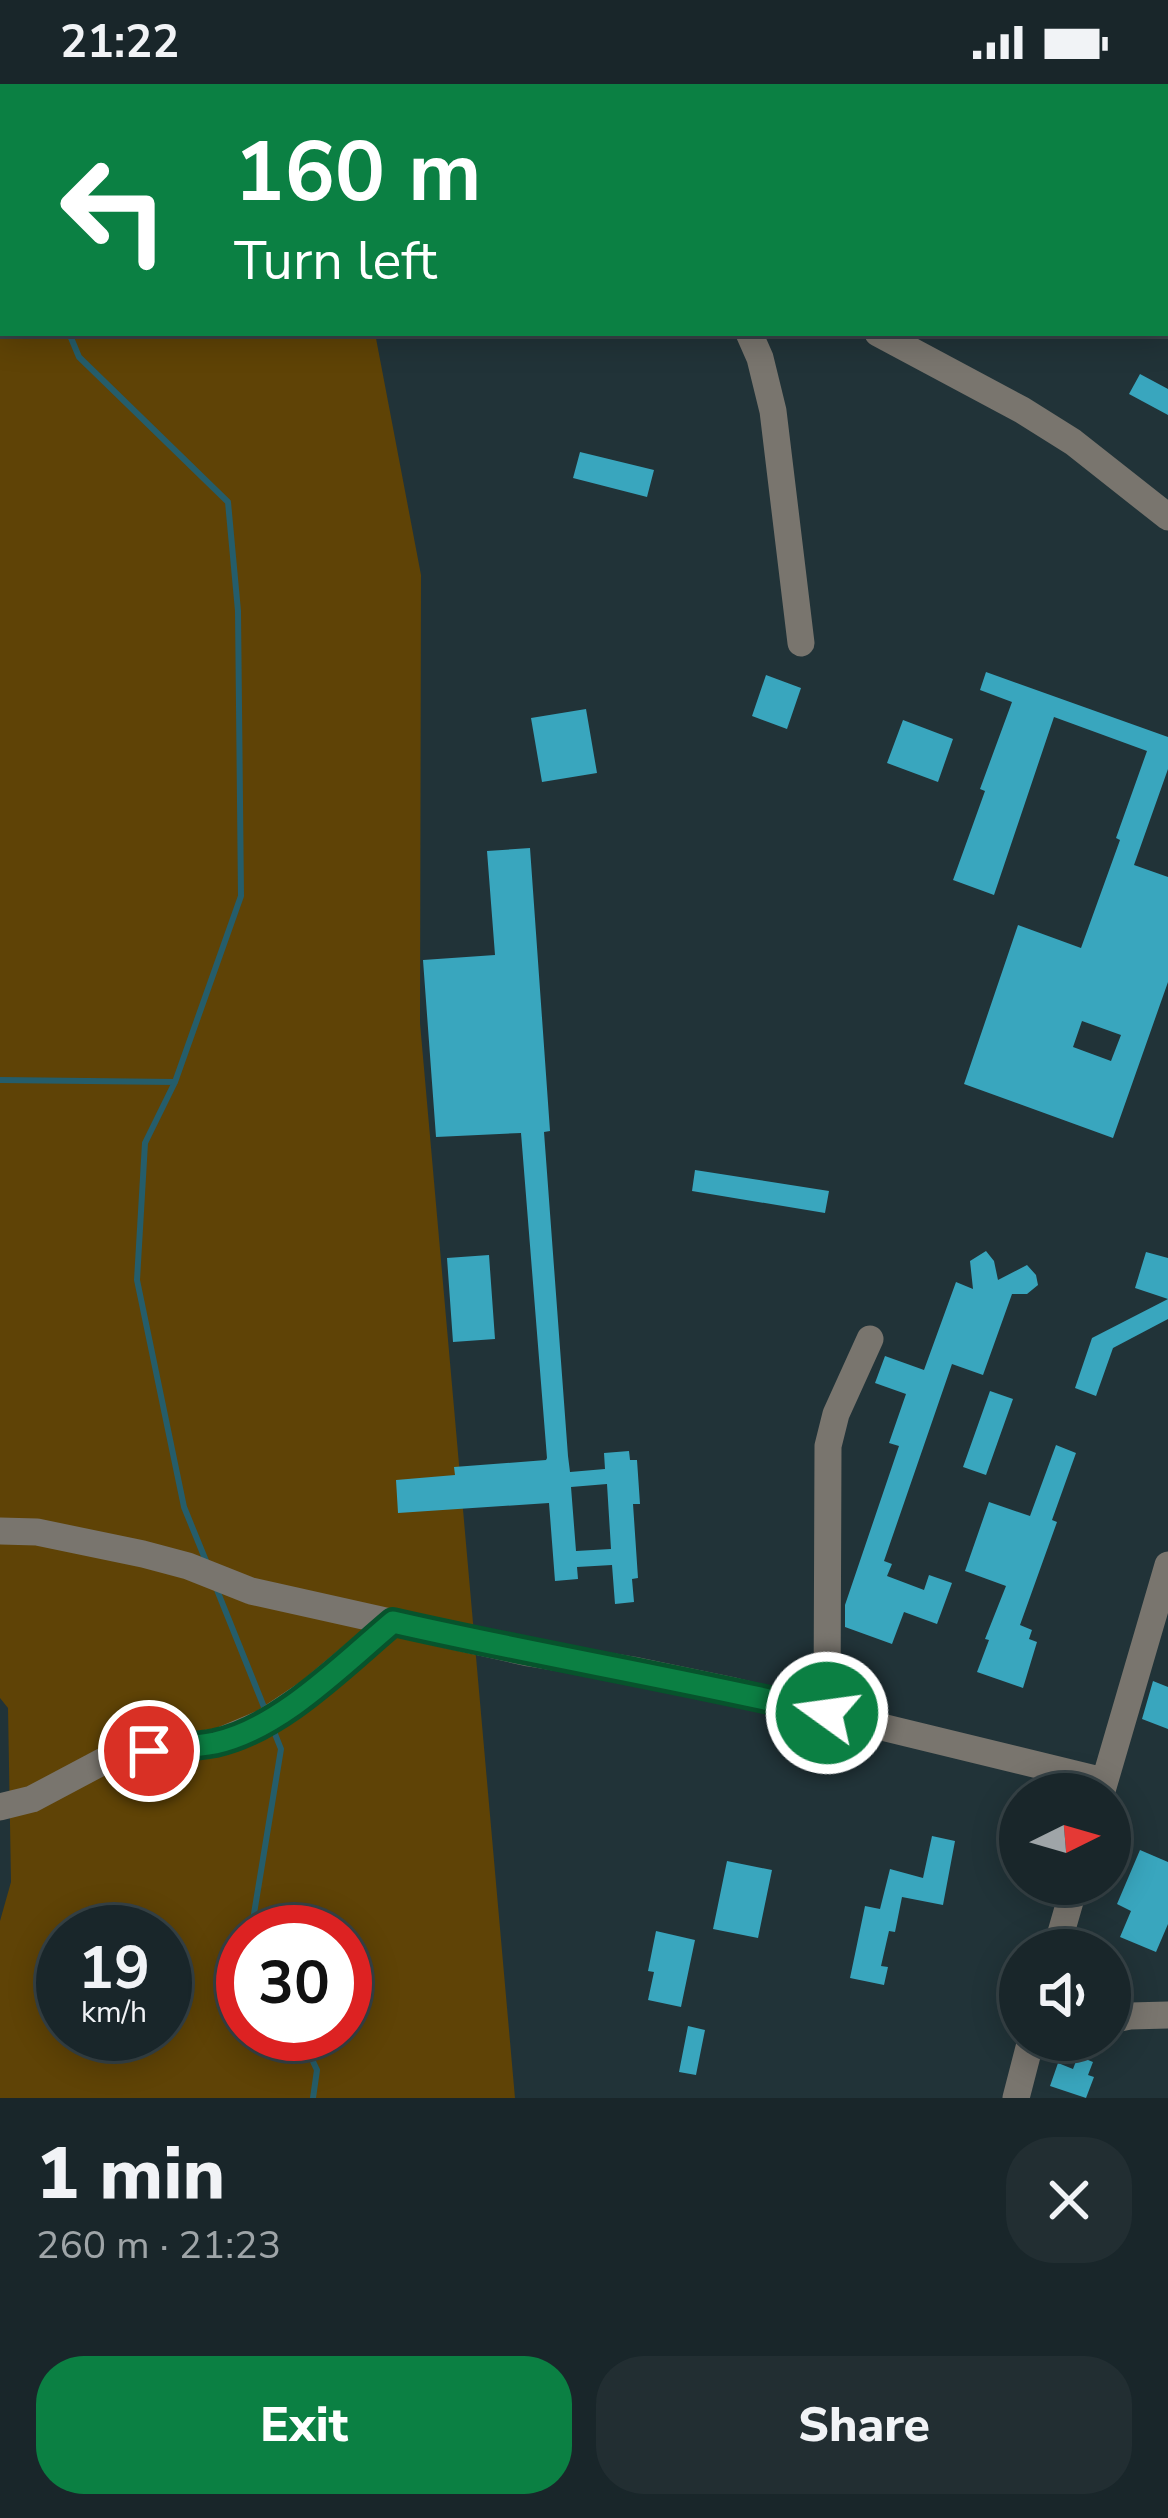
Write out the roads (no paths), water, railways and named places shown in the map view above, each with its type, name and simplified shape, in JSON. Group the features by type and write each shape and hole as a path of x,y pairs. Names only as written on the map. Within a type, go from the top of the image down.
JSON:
{"street":[{"path":"749,336 773,411 800,643"},
{"path":"884,336 1073,442 1168,517"},
{"path":"827,1713 828,1446 836,1414 870,1339"},
{"path":"0,1531 37,1532 143,1554 188,1565 251,1591 827,1713 1047,1773"},
{"path":"1106,1773 1168,1565"},
{"path":"0,1807 32,1799 115,1755 218,1742 263,1723 308,1693 393,1622"},
{"path":"1131,2016 1168,2015"},
{"path":"1016,2098 1026,2061"}],"waterway":[{"path":"70,336 79,357 228,502 238,611 241,896 175,1082 145,1143 137,1280 184,1507 206,1561"},
{"path":"0,1080 175,1082"},
{"path":"217,1590 266,1712"},
{"path":"255,1905 281,1749 273,1729"},
{"path":"313,2061 317,2070 313,2098"}]}
